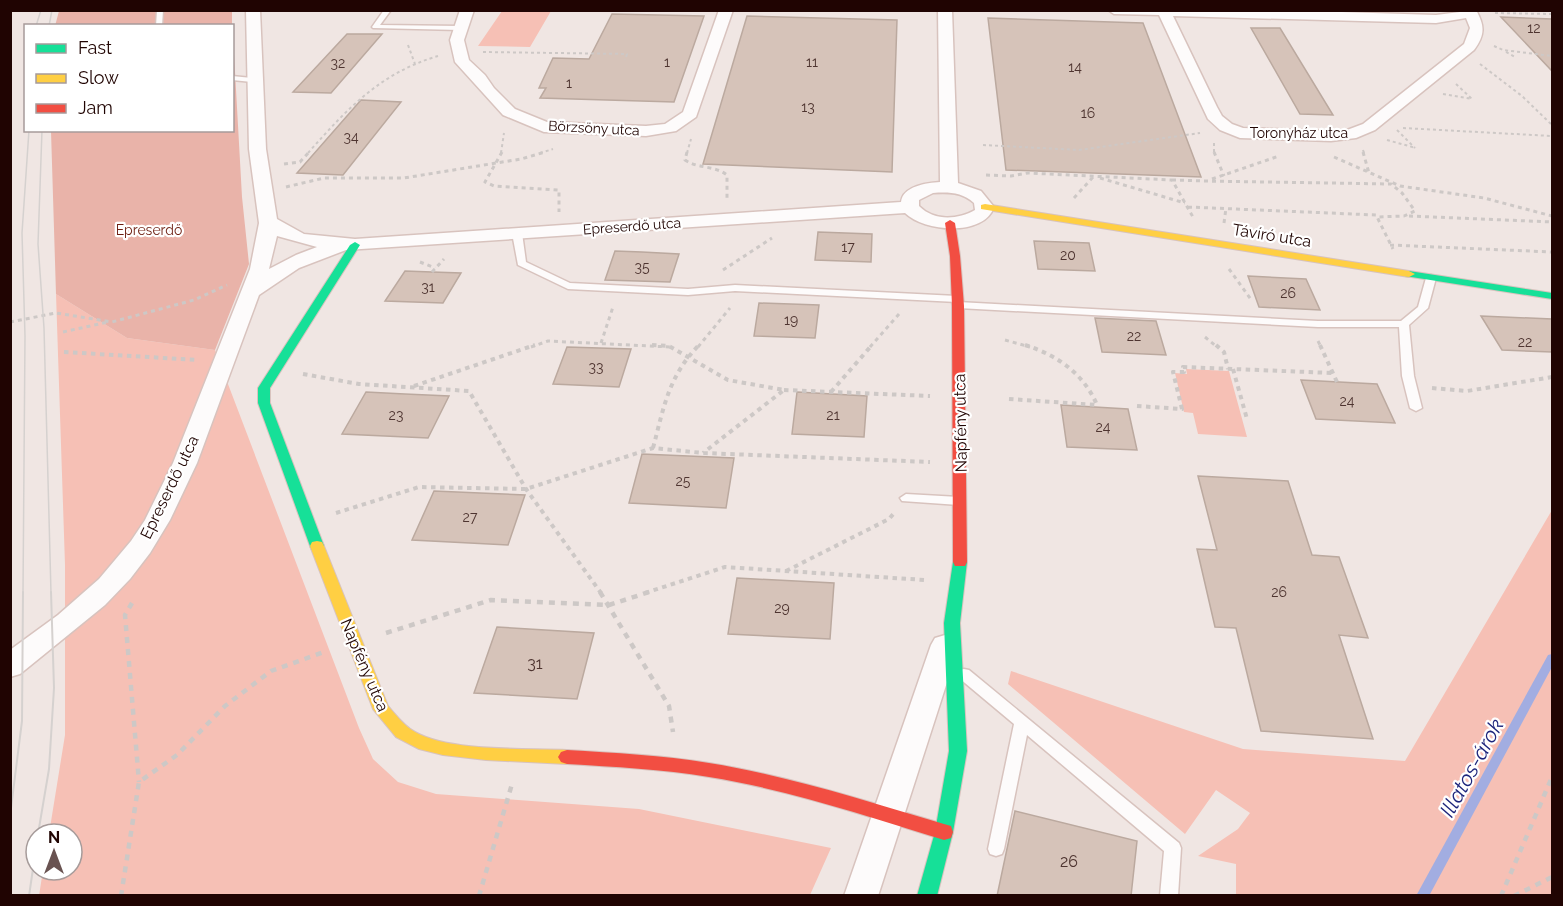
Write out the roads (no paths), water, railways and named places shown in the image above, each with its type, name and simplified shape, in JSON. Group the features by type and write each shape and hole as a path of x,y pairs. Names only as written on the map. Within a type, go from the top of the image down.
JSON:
{"street":[{"name":"Epreserdő utca","path":"10,666 104,590 139,549 155,523 188,455 247,295 264,260 268,221 261,193 252,80 253,10"},
{"path":"460,28 467,10"},
{"name":"Börzsöny utca","path":"460,28 456,40 462,62 480,78 509,112 544,127 646,131 670,128 690,114 726,10"},
{"path":"945,10 949,180"},
{"path":"1114,10 1436,19 1455,17 1469,11"},
{"name":"Toronyház utca","path":"1164,12 1209,107 1224,130 1240,133 1350,135 1368,127 1477,38 1479,32 1476,21 1469,11"},
{"path":"949,180 983,201 986,207 983,213 976,218 950,223 920,217 909,207 910,198 918,192 949,180"},
{"name":"Epreserdő utca","path":"247,295 270,275 299,260 326,250 355,245 909,207"},
{"name":"Távíró utca","path":"986,207 1552,296"},
{"name":"Epreserdő utca","path":"268,221 280,232 289,235 323,243 355,245"},
{"name":"Napfény utca","path":"861,896 952,623 958,582 961,463 958,302 954,242 950,223"},
{"name":"Napfény utca","path":"355,245 326,286 264,388 264,403 307,522 381,709 393,726 413,741 437,748 677,765 755,779 944,831"},
{"name":"Napfény utca","path":"927,896 944,831 958,751 952,623"}],"lane":[{"path":"388,10 375,27 460,28"},
{"path":"234,78 252,80"},
{"path":"517,233 521,263 568,286 688,292 735,288 914,297 958,302 1311,324 1404,324 1423,308 1431,278"},
{"path":"1404,324 1410,387 1416,408"},
{"path":"906,498 960,501"},
{"path":"954,665 1173,848 1169,896"},
{"path":"996,849 1022,723"}],"waterway":[{"name":"Illatos-árok","path":"1422,896 1552,658"}],"tram line":[{"path":"37,24 41,10"},
{"path":"49,24 52,10"},
{"path":"23,593 25,336 22,233 29,132"},
{"path":"42,132 38,244 44,328 51,593"},
{"path":"10,816 22,721 23,592"},
{"path":"40,822 49,769 54,688 51,592"},
{"path":"29,896 31,882"}],"park label":[{"name":"Epreserdő","path":"149,230"}]}
